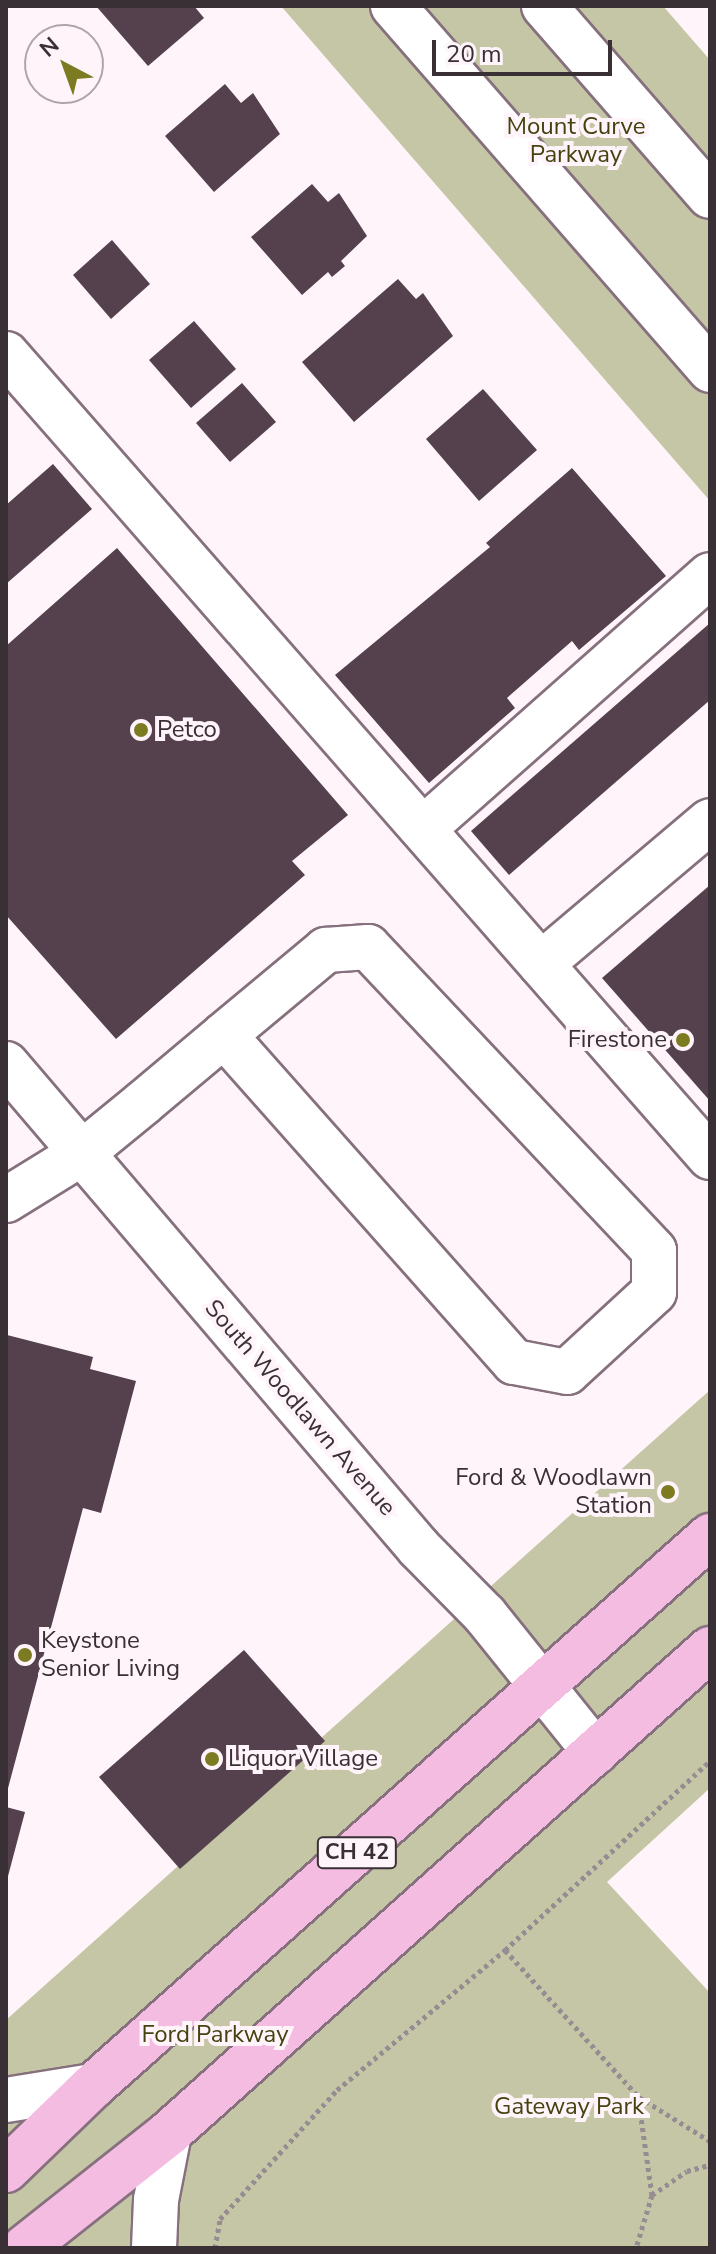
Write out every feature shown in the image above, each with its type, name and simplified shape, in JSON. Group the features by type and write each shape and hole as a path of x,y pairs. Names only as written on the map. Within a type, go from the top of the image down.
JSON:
{"main road":[{"name":"CH 42","path":"6,2170 93,2086 541,1691 710,1536"},
{"path":"24,2248 169,2133 710,1649"}],"street":[{"path":"393,6 701,343"},
{"path":"544,6 710,196"},
{"path":"6,354 710,1157"},
{"path":"423,829 710,575"},
{"path":"541,964 710,821"},
{"path":"6,1200 82,1153 326,950 368,947 654,1251 654,1292 567,1372 514,1362 224,1035"},
{"name":"South Woodlawn Avenue","path":"6,1064 419,1548 485,1615 541,1691 595,1752"},
{"path":"6,2100 93,2086"},
{"path":"154,2248 156,2200 169,2133"}],"path":[{"path":"215,2248 220,2219 337,2090 505,1950 710,1761"},
{"path":"505,1950 638,2096 710,2141"},
{"path":"636,2248 652,2195 638,2096"},
{"path":"652,2195 687,2171 710,2165"}],"green space":[{"name":"Mount Curve Parkway","path":"281,6 663,6 710,60 710,501"},
{"name":"Ford Parkway","path":"710,1390 710,1788 607,1882 710,1993 710,2248 6,2248 6,2020"}],"building":[{"path":"96,6 194,6 204,18 148,66"},
{"path":"225,84 241,103 253,93 280,134 214,192 165,136"},
{"path":"312,184 328,202 339,193 367,236 341,261 345,266 332,277 328,272 302,295 251,237"},
{"path":"112,240 150,284 111,319 73,275"},
{"path":"398,279 416,299 423,293 453,336 354,422 302,362"},
{"path":"194,321 236,369 191,408 149,360"},
{"path":"242,383 276,422 230,462 196,423"},
{"path":"483,389 537,450 479,501 426,439"},
{"path":"53,464 92,509 6,584 6,505"},
{"path":"572,468 666,576 579,650 572,641 507,698 515,708 429,783 335,675 490,547 486,543"},
{"name":"Petco","path":"117,548 348,815 292,861 305,875 116,1039 6,915 6,646"},
{"path":"710,623 710,700 509,875 471,831"},
{"name":"Firestone","path":"710,885 710,1101 602,978"},
{"name":"Keystone Senior Living","path":"7,1335 93,1357 90,1369 136,1381 101,1513 83,1508 7,1792"},
{"name":"Liquor Village","path":"244,1650 325,1741 180,1869 99,1777"},
{"path":"6,1807 25,1812 7,1880 6,1880"}],"place":[{"name":"Petco","path":"141,730"},
{"name":"Firestone","path":"683,1040"},
{"name":"Ford & Woodlawn Station","path":"668,1492"},
{"name":"Keystone Senior Living","path":"25,1655"},
{"name":"Liquor Village","path":"212,1759"}],"park label":[{"name":"Gateway Park","path":"569,2107"}]}
